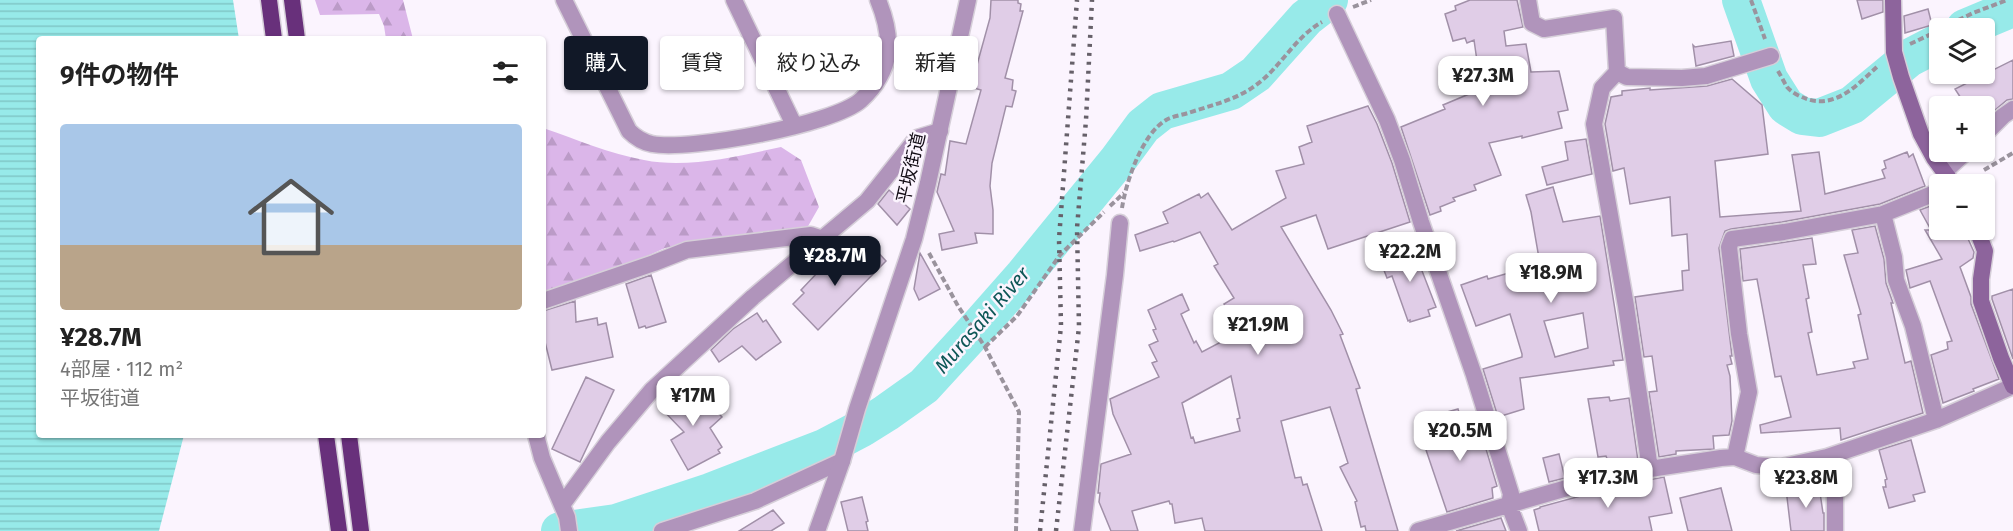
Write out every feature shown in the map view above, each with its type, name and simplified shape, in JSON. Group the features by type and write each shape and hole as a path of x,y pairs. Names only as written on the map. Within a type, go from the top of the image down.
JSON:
{"highway":[{"path":"269,0 274,36"},
{"path":"292,0 297,36"},
{"path":"326,438 339,531"},
{"path":"349,438 362,531"}],"main road":[{"path":"1893,0 1895,55 1900,77 1920,134 1946,174"},
{"path":"1981,240 1985,251 1981,301 2013,386"}],"street":[{"path":"564,0 629,131 636,138 654,144 704,144 725,141 841,111 859,101 873,86 888,57 890,41 887,23 878,0"},
{"path":"734,0 794,125"},
{"name":"平坂街道","path":"844,455 857,409 914,239 968,0"},
{"path":"1528,0 1532,23 1544,29 1614,18 1617,72 1602,88 1594,124 1626,306 1650,469"},
{"path":"1337,14 1387,120 1402,160 1488,418 1511,494 1509,505 1519,531"},
{"path":"1617,72 1627,77 1706,76 1771,56"},
{"path":"1995,124 2013,109"},
{"path":"566,518 608,442 652,390 753,297 867,201 918,138 940,131"},
{"path":"1735,458 1749,392 1739,334 1729,247 1732,239 1883,214 1929,195"},
{"path":"1883,214 1894,257 1896,280 1913,326 1936,420"},
{"path":"1082,531 1120,223"},
{"path":"546,300 687,250 811,235 823,239"},
{"path":"1418,531 1598,479 1650,469 1721,458 1735,458 1756,465 1781,467 1827,457 1936,420 2013,386"},
{"path":"537,438 542,458 566,518"},
{"path":"662,531 755,501 844,455"},
{"path":"817,531 844,455"},
{"path":"1827,457 1836,497 1835,531"}],"path":[{"path":"1751,0 1771,56 1788,89 1801,97 1817,102 1832,100 1848,92 1895,55 1929,36"},
{"path":"1963,18 2007,0"},
{"path":"1120,223 1124,192 1136,160 1150,136 1166,120 1236,98 1251,89 1310,28 1337,14"},
{"path":"1984,170 2013,153"},
{"path":"985,347 1017,316 1060,255 1124,192"},
{"path":"914,239 925,245 958,306 985,347 1019,412 1016,531"}],"green space":[{"path":"315,0 403,0 412,36 386,36 379,14 320,15"},
{"path":"546,129 593,146 644,160 695,162 781,147 801,160 819,207 807,228 665,248 632,263 546,292"}],"water":[{"path":"0,0 233,0 239,36 36,36 36,438 183,438 159,531 0,531"}],"building":[{"path":"991,0 1018,0 1021,4 1020,11 1023,11 1005,78 1013,80 1012,90 1016,91 1012,107 1006,106 992,163 990,186 993,234 975,233 977,243 942,250 939,234 954,231 937,192 941,174 945,175 950,141 966,144 981,90 978,89 978,61 990,18"},
{"path":"1470,0 1517,0 1523,27 1504,31 1506,46 1526,44 1531,72 1559,71 1568,110 1558,112 1562,128 1489,143 1501,175 1474,185 1476,190 1453,198 1455,201 1440,207 1441,211 1430,215 1401,127 1445,109 1443,105 1481,89 1474,40 1467,43 1465,38 1453,41 1445,14 1456,10 1455,6"},
{"path":"1857,0 1883,0 1883,12 1862,19"},
{"path":"1928,9 1929,26 1905,33 1904,16"},
{"path":"1731,41 1734,56 1696,66 1693,45 1695,47"},
{"path":"2013,60 2013,99 2007,100 1995,110 1995,96 1960,96 1955,89 1965,84 1995,84 1995,69"},
{"path":"1732,79 1762,105 1768,154 1715,161 1720,217 1801,211 1792,155 1819,152 1825,194 1885,178 1882,170 1886,168 1884,161 1907,152 1909,157 1913,154 1925,186 1880,204 1725,231 1719,248 1732,356 1730,356 1732,364 1727,365 1730,376 1732,421 1729,435 1713,436 1714,449 1676,451 1676,454 1659,457 1649,392 1657,391 1652,356 1644,357 1635,297 1683,290 1682,271 1689,270 1687,234 1672,236 1670,197 1630,204 1624,168 1613,171 1605,124 1611,97 1622,95 1622,91 1707,86"},
{"path":"1368,106 1392,163 1410,222 1328,249 1316,215 1281,227 1343,334 1340,335 1360,388 1356,389 1398,531 1366,531 1365,526 1361,527 1355,502 1357,501 1340,467 1348,463 1330,407 1281,421 1295,478 1301,477 1303,485 1307,484 1322,531 1205,531 1202,518 1175,523 1172,504 1169,501 1132,511 1138,531 1111,531 1099,502 1101,464 1131,454 1113,414 1110,399 1159,377 1152,363 1157,361 1149,345 1158,341 1148,310 1182,294 1189,310 1181,314 1194,343 1196,341 1202,352 1240,332 1224,304 1234,298 1214,266 1218,264 1200,232 1140,251 1135,235 1168,223 1163,212 1199,194 1201,198 1208,193 1232,230 1286,198 1276,171 1304,164 1299,147 1312,142 1307,126","holes":["1231,376 1240,418 1237,419 1240,431 1195,443 1193,437 1191,438 1182,403"]},
{"path":"1586,139 1592,174 1547,185 1542,167 1568,160 1565,142"},
{"path":"1553,187 1563,222 1600,216 1623,360 1613,361 1614,365 1520,378 1524,409 1498,417 1483,369 1522,357 1522,354 1510,314 1476,326 1461,285 1487,276 1488,279 1540,264 1526,195","holes":["1583,313 1588,348 1555,357 1544,321"]},
{"path":"889,190 910,209 897,225 878,204"},
{"path":"1929,207 1929,226 1920,210"},
{"path":"1875,226 1905,363 1911,361 1923,413 1841,440 1840,428 1761,433 1760,425 1791,417 1781,376 1775,377 1757,279 1743,281 1740,249 1812,238 1816,264 1803,265 1812,332 1808,333 1817,375 1855,368 1853,362 1868,359 1858,315 1861,314 1844,255 1858,253 1852,230"},
{"path":"1931,240 1969,240 1974,252 1973,258 1960,267 1999,379 1943,403 1931,355 1948,349 1947,342 1952,341 1930,281 1910,288 1906,270 1942,259"},
{"path":"1412,245 1436,307 1428,310 1430,316 1410,322 1392,276 1387,278 1380,260"},
{"path":"874,248 886,261 818,330 793,304 804,293 801,290 837,252 854,268"},
{"path":"920,253 940,289 919,300 914,289"},
{"path":"651,275 666,322 639,328 626,284"},
{"path":"2013,289 2013,359 1992,296"},
{"path":"575,301 576,322 597,318 598,325 606,323 613,357 552,370 546,346 546,310"},
{"path":"757,313 763,322 766,320 781,342 756,360 742,346 719,362 711,350 733,329"},
{"path":"586,377 614,390 580,462 552,449"},
{"path":"682,384 706,408 710,404 722,417 710,428 722,447 718,450 720,453 688,470 671,440 684,432 659,406"},
{"path":"1609,397 1610,401 1629,398 1638,461 1610,466 1606,456 1598,457 1588,399"},
{"path":"1458,409 1463,427 1478,422 1497,486 1492,488 1493,498 1447,512 1423,441 1433,439 1434,435 1429,417"},
{"path":"1911,440 1925,492 1913,495 1915,501 1889,508 1883,487 1886,487 1885,480 1887,479 1879,450"},
{"path":"1559,454 1565,478 1549,482 1543,458"},
{"path":"1664,477 1672,513 1649,517 1652,531 1539,531 1534,510 1540,507 1617,486"},
{"path":"1819,486 1824,513 1824,531 1791,531 1786,489"},
{"path":"1721,488 1732,531 1688,531 1680,498"},
{"path":"862,497 868,531 848,531 841,502"},
{"path":"773,510 784,523 771,531 739,531"},
{"path":"1501,518 1506,531 1456,531"}],"waterway":[{"name":"Murasaki River","path":"560,531 616,523 710,492 824,448 886,413 924,386 979,326 1024,275 1143,126 1162,111 1231,91 1256,74 1306,18 1329,0"},
{"name":"Murasaki River","path":"1741,0 1769,79 1786,106 1802,116 1819,118 1852,105 1909,58 1929,48"},
{"name":"Murasaki River","path":"1989,18 2013,8"}],"railway":[{"path":"1040,531 1061,326 1059,239 1077,0"},
{"path":"1056,531 1079,327 1077,228 1086,120 1092,0"}]}
